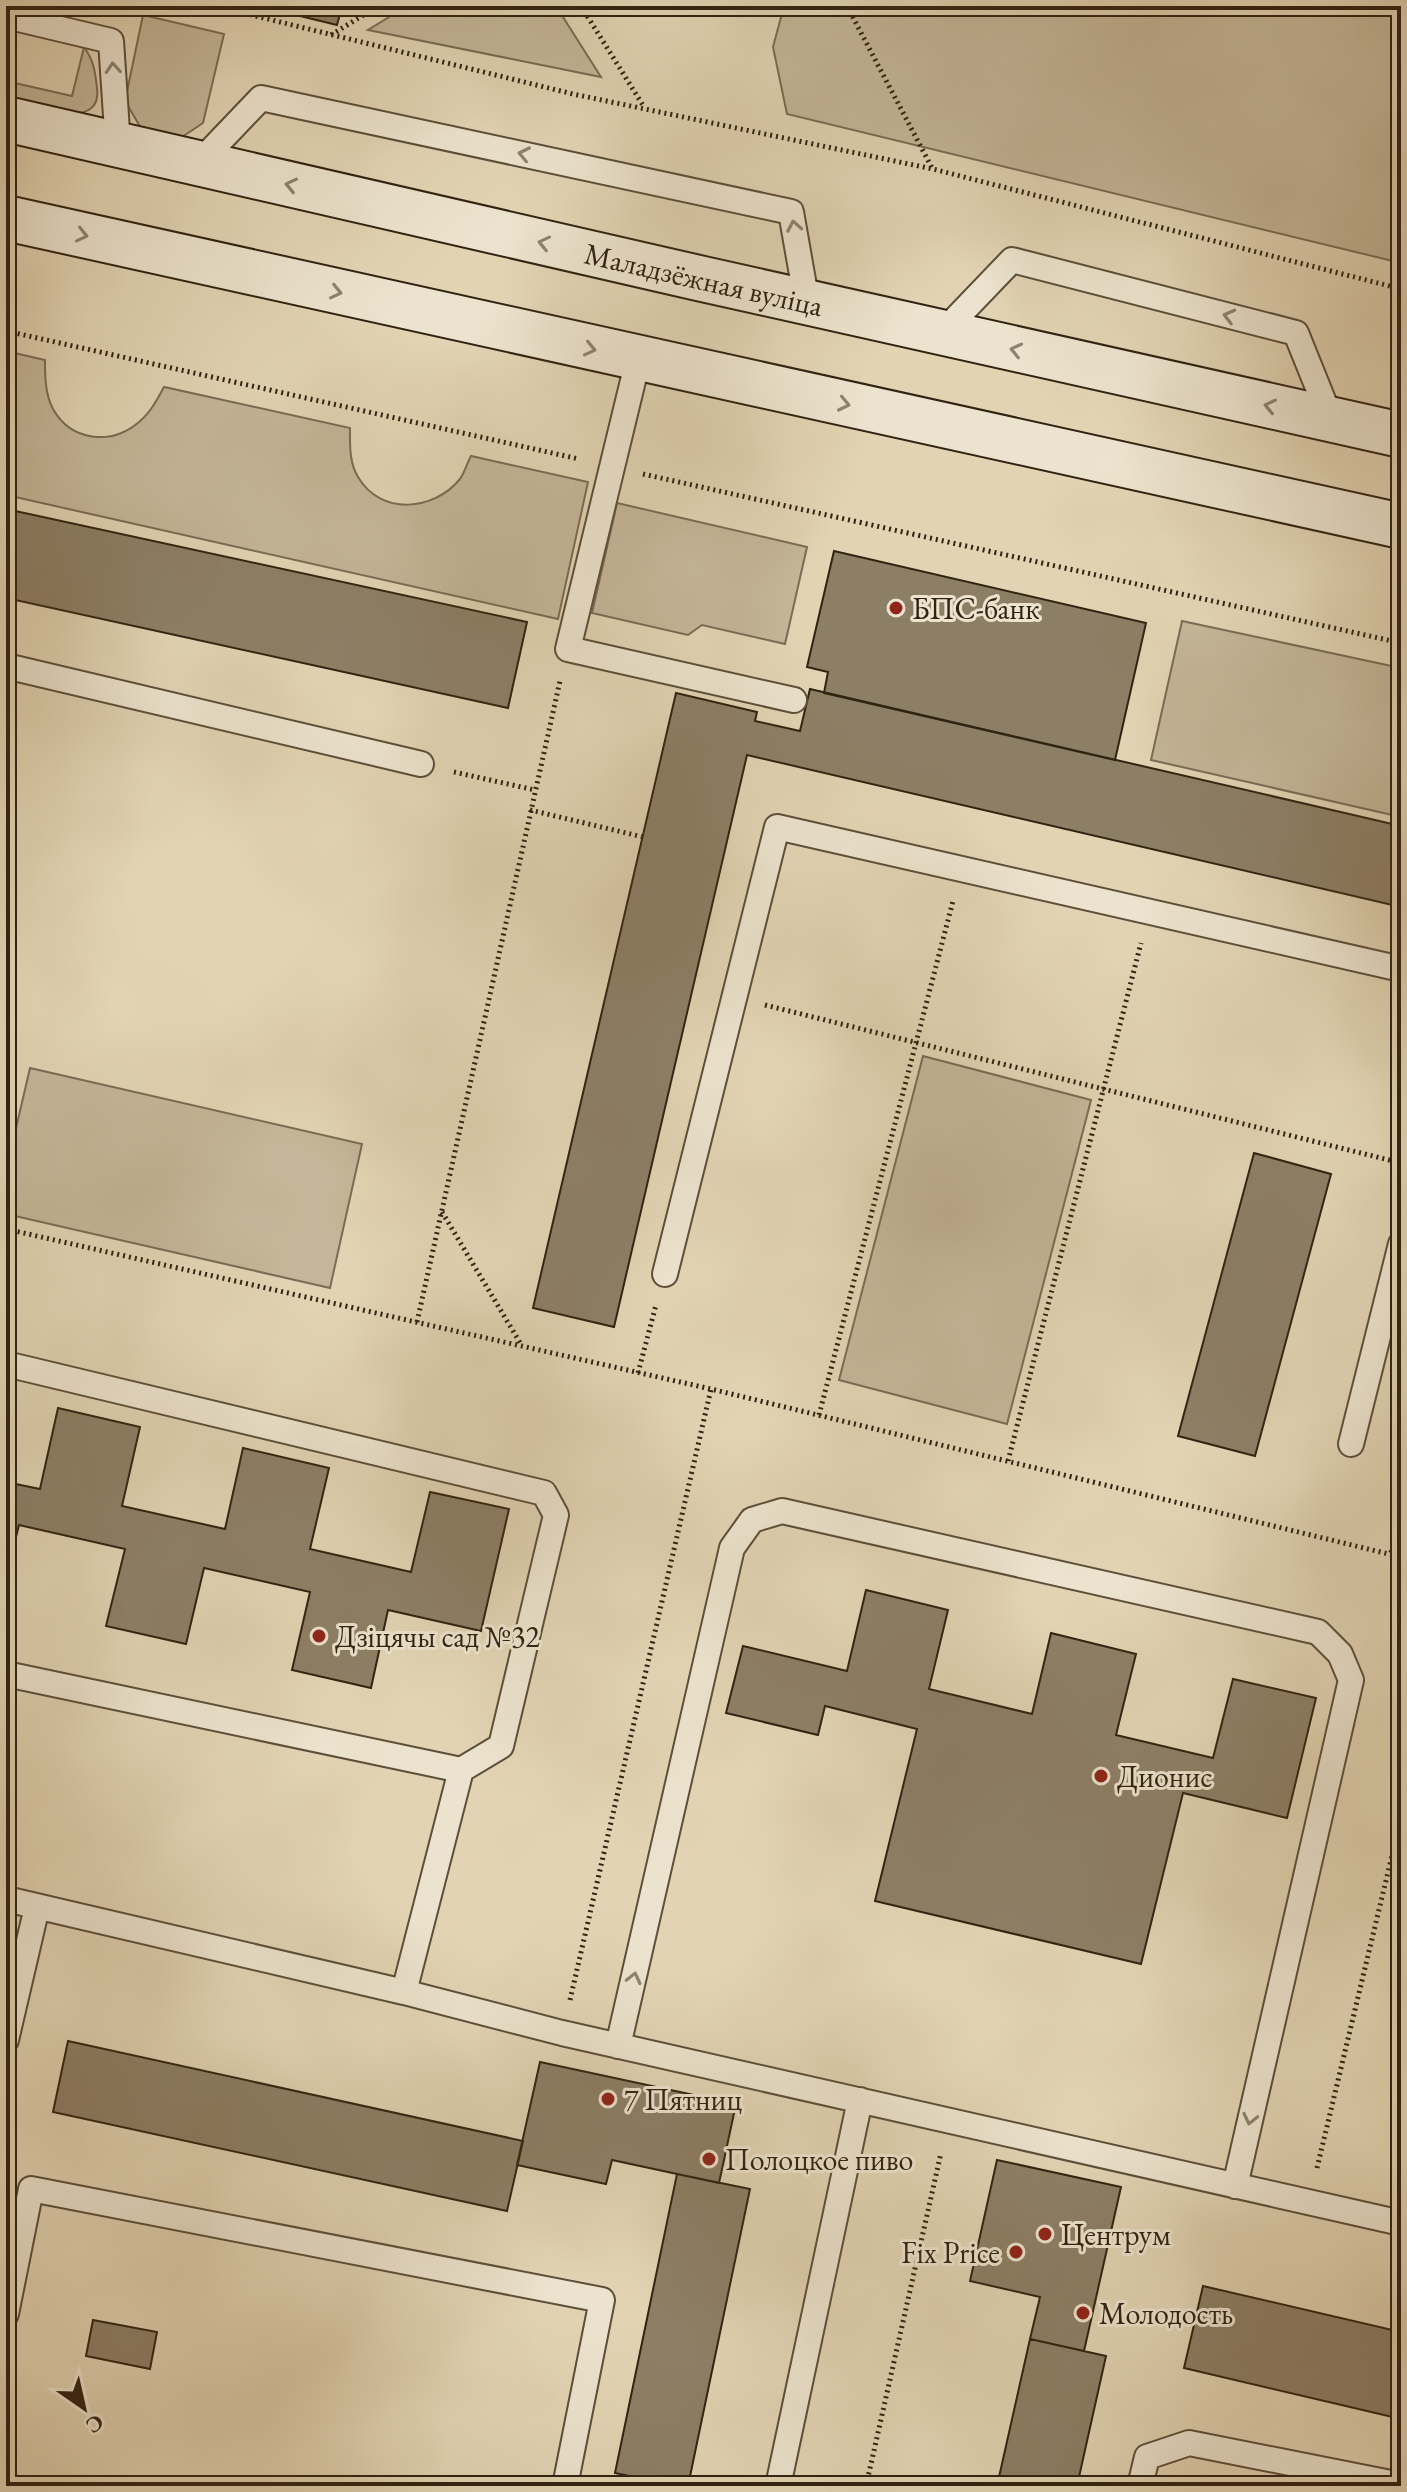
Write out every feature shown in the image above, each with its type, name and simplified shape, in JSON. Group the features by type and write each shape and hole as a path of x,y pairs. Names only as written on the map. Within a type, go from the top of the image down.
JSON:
{"main road":[{"name":"Маладзёжная вуліца","path":"6,119 807,303 1401,435"},
{"path":"6,218 638,360 1401,526"}],"lane":[{"path":"6,16 111,41 118,146"},
{"path":"198,164 261,98 791,212 807,303"},
{"path":"942,333 1012,260 1296,333 1331,420"},
{"path":"638,360 568,649 794,700"},
{"path":"7,673 421,764"},
{"path":"665,1274 777,827 1401,969"},
{"path":"1351,1444 1401,1244"},
{"path":"6,1364 544,1493 556,1515 501,1746 461,1770 6,1674"},
{"path":"618,2046 732,1548 752,1520 782,1511 1318,1632 1340,1654 1351,1680 1235,2186"},
{"path":"404,1992 461,1770"},
{"path":"6,1899 404,1992 562,2033 1401,2223"},
{"path":"6,2040 37,1907"},
{"path":"778,2486 860,2100"},
{"path":"6,2314 31,2189 602,2300 565,2486"},
{"path":"1140,2486 1147,2457 1189,2443 1401,2485"}],"path":[{"path":"215,6 573,94 933,169 1401,289"},
{"path":"330,36 378,6"},
{"path":"581,6 645,107"},
{"path":"847,6 933,169"},
{"path":"6,331 1401,643"},
{"path":"417,1322 568,649"},
{"path":"421,764 535,790"},
{"path":"530,810 643,837"},
{"path":"819,1415 961,869"},
{"path":"1008,1461 1149,912"},
{"path":"734,998 1401,1163"},
{"path":"441,1212 522,1346"},
{"path":"6,1229 711,1389 1401,1557"},
{"path":"638,1373 665,1274"},
{"path":"562,2033 711,1389"},
{"path":"1390,1554 1401,1543"},
{"path":"1309,2202 1401,1818"},
{"path":"866,2486 948,2121"}],"shaded area":[{"path":"407,6 556,6 601,77 368,30"},
{"path":"784,6 1401,6 1401,263 787,114 773,47"},
{"path":"143,15 224,34 203,123 179,139 142,130 125,101"},
{"path":"84,47 94,66 97,88 96,102 89,110 63,113 6,99 6,81 72,96"},
{"path":"6,351 45,360 50,403 61,420 81,434 104,437 128,430 147,415 164,387 350,428 350,447 358,477 368,490 394,503 408,505 436,498 460,479 471,456 588,482 558,619 6,495"},
{"path":"617,503 807,547 785,644 702,625 688,635 592,613"},
{"path":"1182,621 1401,668 1401,817 1151,760"},
{"path":"923,1056 1091,1100 1007,1424 839,1380"},
{"path":"30,1068 362,1144 330,1288 6,1214 6,1171"}],"building":[{"path":"259,6 342,6 337,25"},
{"path":"6,509 527,622 508,708 6,598"},
{"path":"834,551 1146,623 1115,760 824,693 828,672 807,667"},
{"path":"810,689 1401,826 1401,907 747,755 614,1327 533,1308 676,693 757,712 755,721 800,731"},
{"path":"1254,1153 1331,1174 1255,1456 1178,1436"},
{"path":"58,1408 140,1427 122,1506 225,1529 243,1448 329,1468 310,1549 411,1572 430,1492 509,1509 481,1631 388,1610 371,1688 292,1670 310,1592 204,1568 186,1644 106,1626 125,1549 19,1525 12,1553 6,1552 6,1482 40,1489"},
{"name":"Дионис","path":"866,1590 948,1610 929,1689 1032,1714 1051,1633 1136,1654 1116,1735 1213,1758 1233,1679 1316,1698 1287,1818 1183,1793 1141,1964 875,1901 917,1729 825,1706 818,1735 726,1713 743,1646 847,1671"},
{"path":"68,2041 523,2141 507,2211 53,2112"},
{"path":"540,2062 736,2104 719,2183 612,2160 606,2184 517,2165"},
{"name":"Центрум","path":"997,2160 1121,2187 1084,2351 1030,2339 1040,2297 970,2281"},
{"path":"677,2174 750,2189 688,2486 615,2473"},
{"path":"1203,2286 1401,2332 1401,2419 1184,2368"},
{"path":"93,2320 157,2332 150,2369 86,2356"},
{"path":"1030,2339 1106,2356 1077,2486 997,2486"}],"place":[{"name":"БПС-банк","path":"896,608"},
{"name":"Дзіцячы сад №32","path":"319,1636"},
{"name":"Дионис","path":"1101,1776"},
{"name":"7 Пятниц","path":"608,2099"},
{"name":"Полоцкое пиво","path":"709,2159"},
{"name":"Центрум","path":"1045,2234"},
{"name":"Fix Price","path":"1016,2252"},
{"name":"Молодость","path":"1083,2313"}]}
